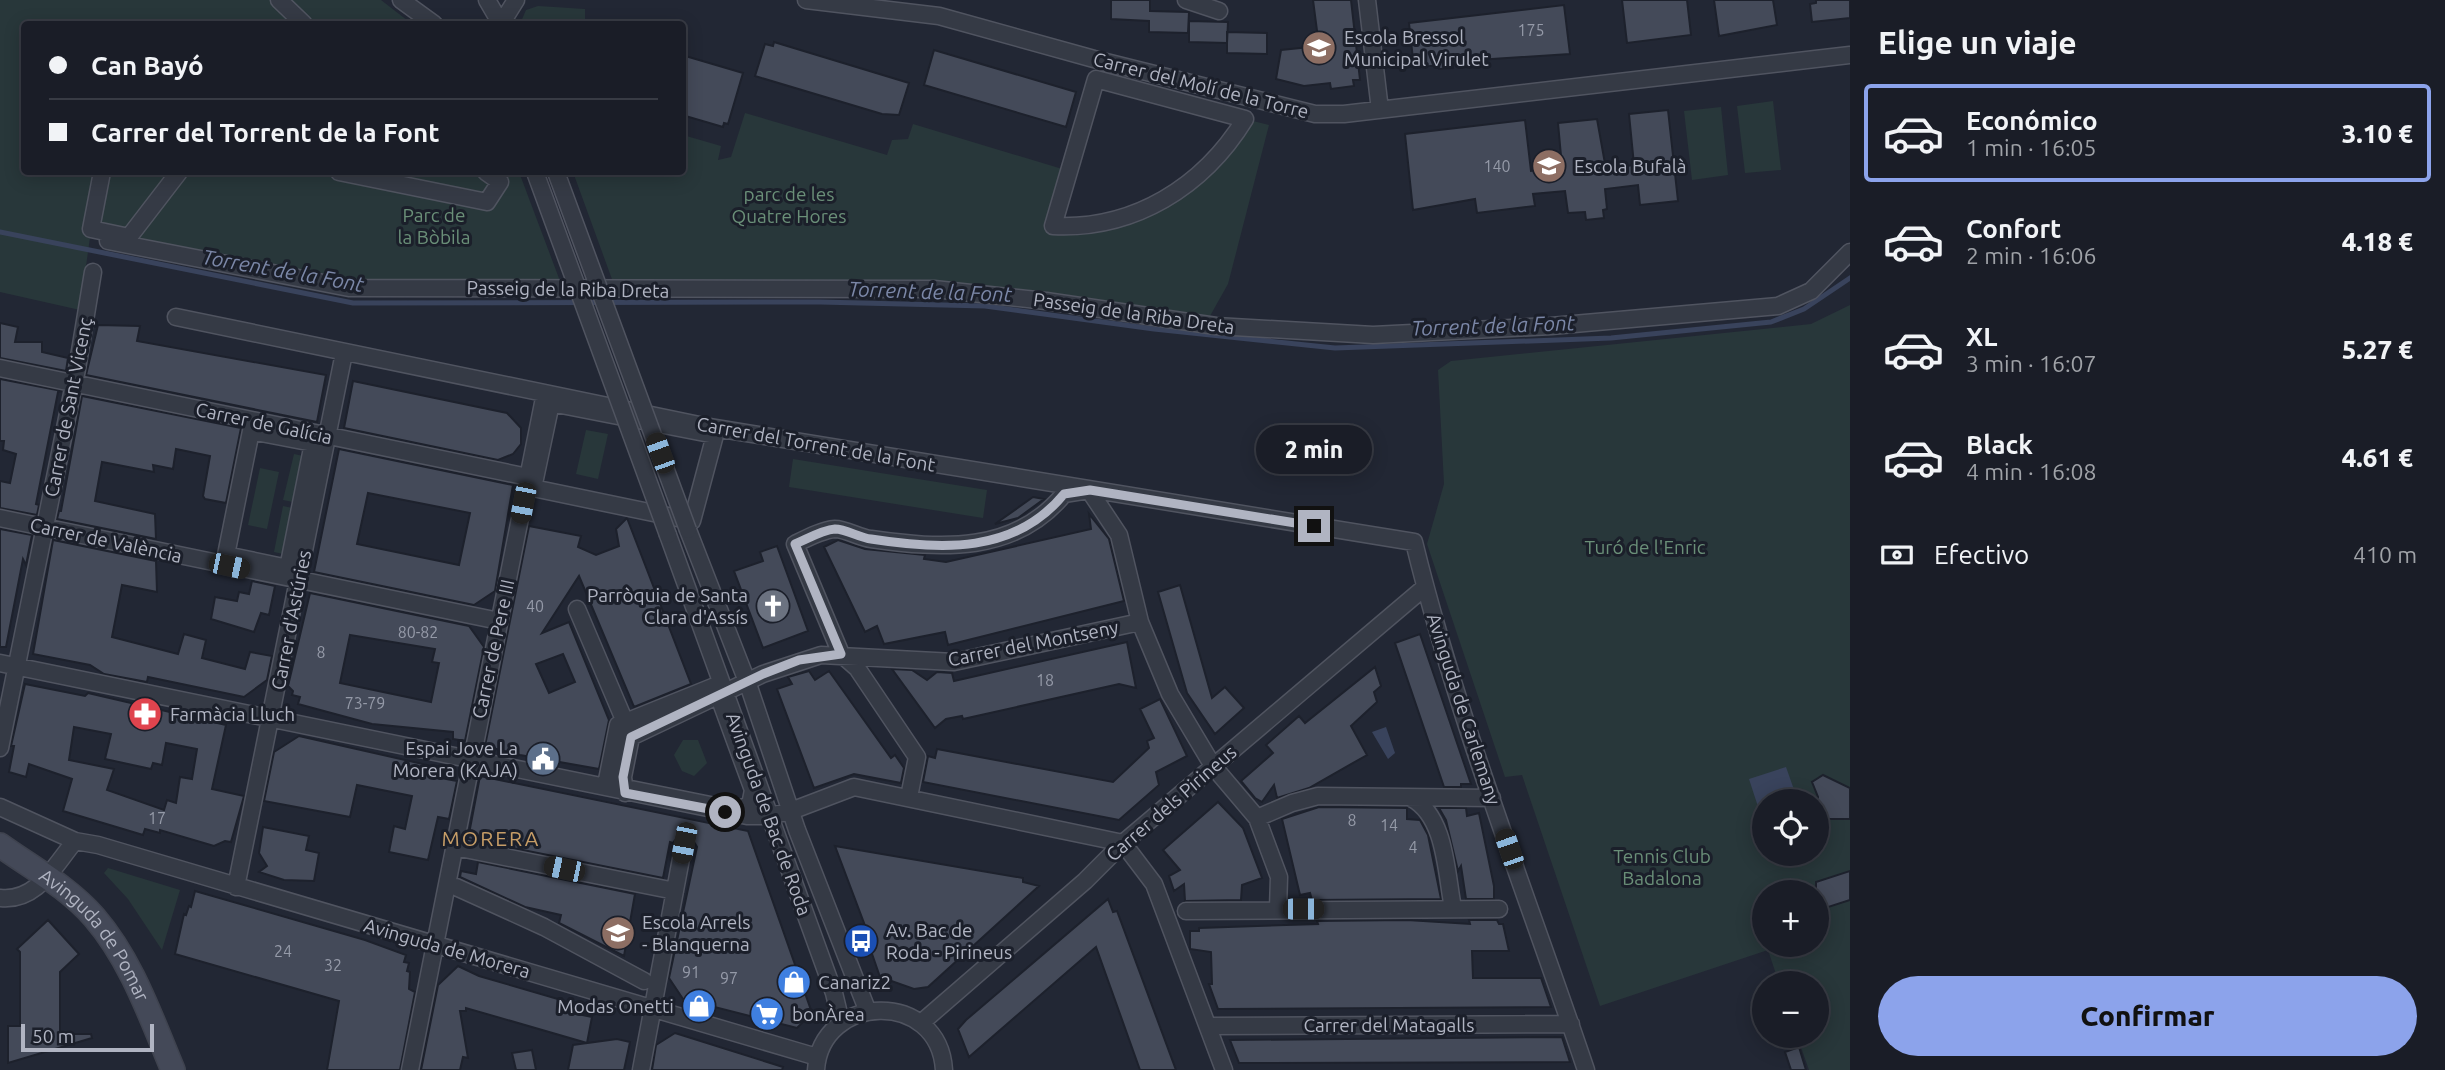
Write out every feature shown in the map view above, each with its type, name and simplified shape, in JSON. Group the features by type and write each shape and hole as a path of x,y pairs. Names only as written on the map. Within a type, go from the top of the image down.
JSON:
{"street":[{"path":"279,0 301,21"},
{"path":"402,0 411,0"},
{"path":"402,0 430,21"},
{"path":"487,0 499,21"},
{"path":"503,21 516,0"},
{"name":"Carrer del Molí de la Torre","path":"806,0 936,8 1298,112 1344,114 1850,55"},
{"path":"1186,0 1219,11"},
{"path":"1367,0 1380,110"},
{"path":"1096,79 1245,119 1207,168 1186,187 1160,202 1111,221 1078,226 1053,226 1096,79"},
{"path":"101,175 91,229 129,237 177,175"},
{"path":"354,175 487,202 500,182 490,175"},
{"name":"Avinguda de Bac de Roda","path":"536,175 668,535 723,696 834,993 841,1022"},
{"name":"Avinguda de Bac de Roda","path":"557,175 688,530 748,684 791,811 868,1012"},
{"name":"Passeig de la Riba Dreta","path":"108,242 349,288 934,289 1046,301 1216,326 1373,335 1551,326 1778,306 1811,290 1850,251"},
{"name":"Carrer de Sant Vicenç","path":"0,748 8,666 45,528 93,272"},
{"name":"Carrer del Torrent de la Font","path":"176,317 709,427 1414,542 1425,587"},
{"name":"Carrer d'Astúries","path":"236,887 344,353"},
{"name":"Carrer de Galícia","path":"0,368 327,436 530,483"},
{"name":"Carrer de Pere III","path":"410,1070 469,760 530,483 545,393"},
{"path":"551,403 715,435 692,521 530,483 551,403"},
{"path":"251,431 313,443 288,568 226,555 251,431"},
{"path":"909,797 917,757 857,668 841,654 795,544 837,529 871,539 945,547 972,545 1020,532 1049,512 1064,494 1090,490 1119,535 1140,622 1170,694 1213,766 1257,818 1279,877 1278,909"},
{"name":"Carrer de València","path":"0,518 499,621"},
{"name":"Carrer dels Pirineus","path":"921,1023 1085,881 1123,842 1425,587"},
{"name":"Avinguda de Carlemany","path":"1425,587 1492,799 1586,1070"},
{"path":"577,609 628,729"},
{"name":"Carrer del Montseny","path":"723,696 799,660 841,654 954,662 1140,622"},
{"path":"8,666 271,717 469,760 624,790 735,810 750,805 753,790 723,696 715,686 628,729 618,725 607,780 611,785 624,790 747,816 769,816 791,811 854,787 1123,842 1154,884 1224,1070"},
{"path":"1257,818 1292,803 1318,796 1492,799"},
{"path":"1411,798 1424,804 1436,824 1453,908"},
{"name":"Avinguda de Morera","path":"0,807 75,841 653,1009 817,1064"},
{"path":"0,898 14,899 29,895 75,841"},
{"path":"641,1070 684,843"},
{"name":"Avinguda de Pomar","path":"0,845 46,876 93,915 138,987 171,1070"},
{"path":"454,847 675,891"},
{"path":"456,887 544,927 644,981"},
{"path":"1186,911 1499,909"},
{"path":"817,1064 822,1044 841,1022 868,1012 889,1010 906,1014 921,1023 935,1038 943,1055 944,1070"},
{"name":"Carrer del Matagalls","path":"1208,1026 1571,1024"},
{"path":"163,1046 163,1070"}],"green space":[{"name":"Parc de la Bòbila","path":"0,0 381,0 408,21 21,21 21,175 520,175 560,281 359,282 91,230 80,310 0,292"},
{"path":"538,6 585,9 585,21 521,21 526,10"},
{"path":"1773,101 1781,170 1745,173 1737,106"},
{"path":"1721,107 1728,175 1692,180 1684,111"},
{"name":"parc de les Quatre Hores","path":"745,113 887,155 892,140 908,139 913,124 1069,171 1053,225 1160,202 1245,119 1269,125 1228,284 1210,316 1041,291 954,283 613,282 574,175 686,175 686,136 721,146 718,160 731,157"},
{"name":"Turó de l'Enric","path":"1850,305 1850,1070 1809,1070 1801,1048 1829,1048 1829,971 1775,971 1770,957 1829,957 1829,880 1752,880 1752,955 1600,1006 1522,775 1505,777 1427,544 1444,484 1438,370 1451,361 1811,324"},
{"path":"586,430 608,434 598,479 576,474"},
{"path":"294,454 308,457 298,503 283,500"},
{"path":"793,459 987,490 983,518 789,487"},
{"path":"260,468 279,472 267,529 248,525"},
{"path":"283,506 297,509 288,555 274,552"},
{"path":"683,740 698,740 707,763 694,776 682,771 674,755"},
{"path":"108,868 180,890 162,950 128,899 104,873"}],"water":[{"path":"1386,727 1395,753 1388,759 1372,732"},
{"path":"1786,767 1794,789 1752,789 1749,779"}],"building":[{"path":"1111,0 1150,0 1150,11 1189,12 1188,33 1149,32 1149,21 1111,19"},
{"name":"Escola Bressol Municipal Virulet","path":"1313,0 1351,0 1360,80 1353,80 1354,86 1331,89 1330,83 1304,86 1276,79 1281,50 1319,46"},
{"path":"1622,0 1687,0 1691,35 1627,43"},
{"path":"1714,0 1773,0 1777,25 1719,36"},
{"path":"1816,0 1850,0 1850,18 1812,22 1810,4 1816,3"},
{"path":"1564,5 1570,54 1452,63 1453,68 1439,69 1438,65 1414,68 1409,23"},
{"path":"1189,21 1228,22 1227,43 1189,42"},
{"path":"1227,32 1267,33 1267,54 1227,53"},
{"path":"774,42 909,83 899,115 882,114 755,76 765,44 773,46"},
{"path":"934,50 1076,92 1066,127 924,85"},
{"path":"686,56 743,73 728,124 724,123 723,127 686,116"},
{"path":"1668,110 1678,201 1640,205 1638,185 1605,189 1607,209 1603,210 1604,218 1586,220 1585,212 1568,213 1565,191 1533,194 1535,206 1477,213 1475,199 1413,210 1405,134 1525,120 1531,171 1562,167 1558,123 1597,119 1606,169 1634,165 1629,114"},
{"path":"0,323 18,327 15,342 42,342 42,352 68,358 66,371 0,358"},
{"path":"98,325 140,326 137,341 326,375 317,422 86,375"},
{"path":"0,379 62,391 58,392 36,504 39,505 37,515 0,508 0,481 10,483 16,454 3,450 4,441 0,441"},
{"path":"353,381 507,413 521,428 521,444 513,454 498,460 344,428"},
{"path":"82,396 241,428 226,503 205,499 203,496 210,456 176,449 173,469 153,465 154,472 102,462 95,501 155,514 156,539 57,519 61,511"},
{"path":"339,449 513,485 495,591 474,605 314,572","holes":["368,493 470,513 459,565 357,544"]},
{"path":"1033,497 1044,499 1018,518 995,524"},
{"path":"1089,514 1109,539 1124,601 948,645 945,632 884,644 877,626 865,632 824,547 838,540 865,549 925,555 924,559 946,562 1091,529"},
{"path":"627,518 691,684 634,707 579,576 542,633 569,622 609,720 599,769 485,746 529,526 581,536 578,547 596,555 619,546 616,529","holes":["563,654 575,682 549,693 536,664"]},
{"path":"0,529 32,535 26,565 23,559 6,647 0,647"},
{"path":"53,540 156,561 157,592 122,585 112,637 178,654 184,634 206,640 202,658 245,669 250,652 272,656 267,680 244,697 148,677 147,682 104,674 90,665 33,654"},
{"name":"Parròquia de Santa Clara d'Assís","path":"777,546 808,631 763,648 734,571 763,561 760,552"},
{"path":"252,581 275,586 269,615 261,613 254,632 211,619 215,597 237,601 239,592 249,594"},
{"path":"1180,585 1212,698 1225,687 1244,708 1215,734 1187,693 1158,592"},
{"path":"310,593 469,626 484,647 465,741 453,739 453,732 372,724 298,704 300,697 292,695 293,691 288,686","holes":["350,635 435,649 432,662 439,663 431,702 340,683"]},
{"path":"1420,634 1471,784 1444,787 1395,643"},
{"path":"1127,642 1136,688 1119,684 963,719 962,716 946,719 935,728 892,669 912,670 927,680 937,672 952,673 954,681"},
{"path":"1375,667 1381,686 1374,692 1377,702 1351,726 1367,755 1309,788 1277,798 1274,785 1262,802 1255,798 1241,781 1273,753 1266,745 1299,716 1305,723"},
{"path":"809,671 815,680 829,671 891,758 895,755 904,768 901,783 854,774 814,788 777,689 792,684 788,677"},
{"path":"25,684 85,696 88,693 226,725 212,789 244,796 231,842 225,841 214,846 160,830 160,833 145,829 143,835 63,811 72,779 29,764 26,777 9,772 14,746 11,746","holes":["74,727 111,734 105,759 151,769 153,763 162,765 166,743 197,749 192,779 180,777 176,803 167,800 164,810 107,790 114,769 69,760"]},
{"path":"1160,699 1187,756 1156,772 1159,785 1119,820 923,782 928,756 935,758 937,749 1113,782 1149,748 1147,741 1154,738 1140,709"},
{"path":"299,736 436,767 435,777 457,781 449,819 438,817 428,860 389,852 394,826 405,829 412,796 357,785 350,817 264,801 274,752"},
{"path":"1823,775 1850,788 1850,819 1829,819 1829,789 1815,789 1812,782"},
{"path":"480,776 748,831 812,1013 797,1028 683,999 669,978 697,847 690,835 680,833 673,843 670,842 663,878 468,839"},
{"path":"1218,802 1243,828 1262,878 1242,885 1241,900 1185,901 1184,884 1174,891 1169,876 1180,870 1163,850"},
{"path":"1319,807 1407,808 1407,819 1420,820 1428,835 1441,899 1312,900 1310,893 1300,895 1282,819"},
{"path":"1439,808 1466,808 1467,816 1479,813 1494,886 1494,899 1466,899 1461,866 1458,871 1446,820"},
{"path":"263,827 309,836 306,850 319,853 314,881 284,880 259,872 267,866 259,853"},
{"path":"835,846 1023,878 1023,882 1039,886 928,987 914,989 880,977 870,948 873,947"},
{"path":"478,862 635,894 624,956 559,923 561,915 525,907 460,877 461,871 476,874"},
{"path":"1850,871 1850,900 1829,907 1829,880 1822,880"},
{"path":"195,891 365,940 406,955 404,962 409,963 409,989 415,992 400,1070 327,1070 339,1001 175,954 184,914 186,915 189,906 191,907"},
{"path":"1108,899 1113,912 1117,911 1176,1070 1140,1070 1096,947 969,1057 958,1029"},
{"path":"48,920 79,954 60,972 60,1034 91,1034 92,1038 8,1063 8,1026 20,1026 20,952 17,949"},
{"path":"1407,920 1470,924 1469,920 1497,920 1499,924 1503,924 1509,951 1472,951 1473,978 1541,978 1551,1007 1218,1009 1209,984 1212,984 1211,952 1190,949 1190,931 1199,931 1199,928 1318,924 1317,921"},
{"path":"458,966 479,976 575,1004 573,1013 592,1017 587,1043 466,1008 466,1011 460,1011 468,1058 463,1057 460,1070 421,1070 438,985"},
{"path":"675,1033 783,1067 782,1070 652,1070 656,1045"},
{"path":"1562,1037 1570,1062 1239,1063 1230,1040"},
{"path":"617,1039 630,1042 624,1070 568,1070 573,1045"},
{"path":"1799,1048 1806,1070 1791,1070 1785,1052"},
{"path":"532,1050 536,1070 516,1070 512,1053"}],"waterway":[{"name":"Torrent de la Font","path":"0,232 353,303 820,302 985,306 1154,329 1335,348 1611,338 1771,322 1804,309 1850,278"}],"place":[{"name":"Escola Bressol Municipal Virulet","path":"1319,48"},
{"name":"Escola Bufalà","path":"1549,166"},
{"name":"Parròquia de Santa Clara d'Assís","path":"773,606"},
{"name":"Farmàcia Lluch","path":"145,714"},
{"name":"Espai Jove La Morera (KAJA)","path":"543,759"},
{"name":"Escola Arrels - Blanquerna","path":"618,933"},
{"name":"Av. Bac de Roda - Pirineus","path":"861,941"},
{"name":"Canariz2","path":"794,982"},
{"name":"Modas Onetti","path":"699,1006"},
{"name":"bonÀrea","path":"767,1014"}],"district":[{"name":"MORERA","path":"491,839"}],"route":[{"path":"725,812 625,793 623,777 631,737 661,721 748,684 763,674 799,660 841,654 795,544 837,529 871,539 945,547 972,545 1020,532 1049,512 1064,494 1090,490 1314,526"}],"park label":[{"name":"Tennis Club Badalona","path":"1662,867"}]}
